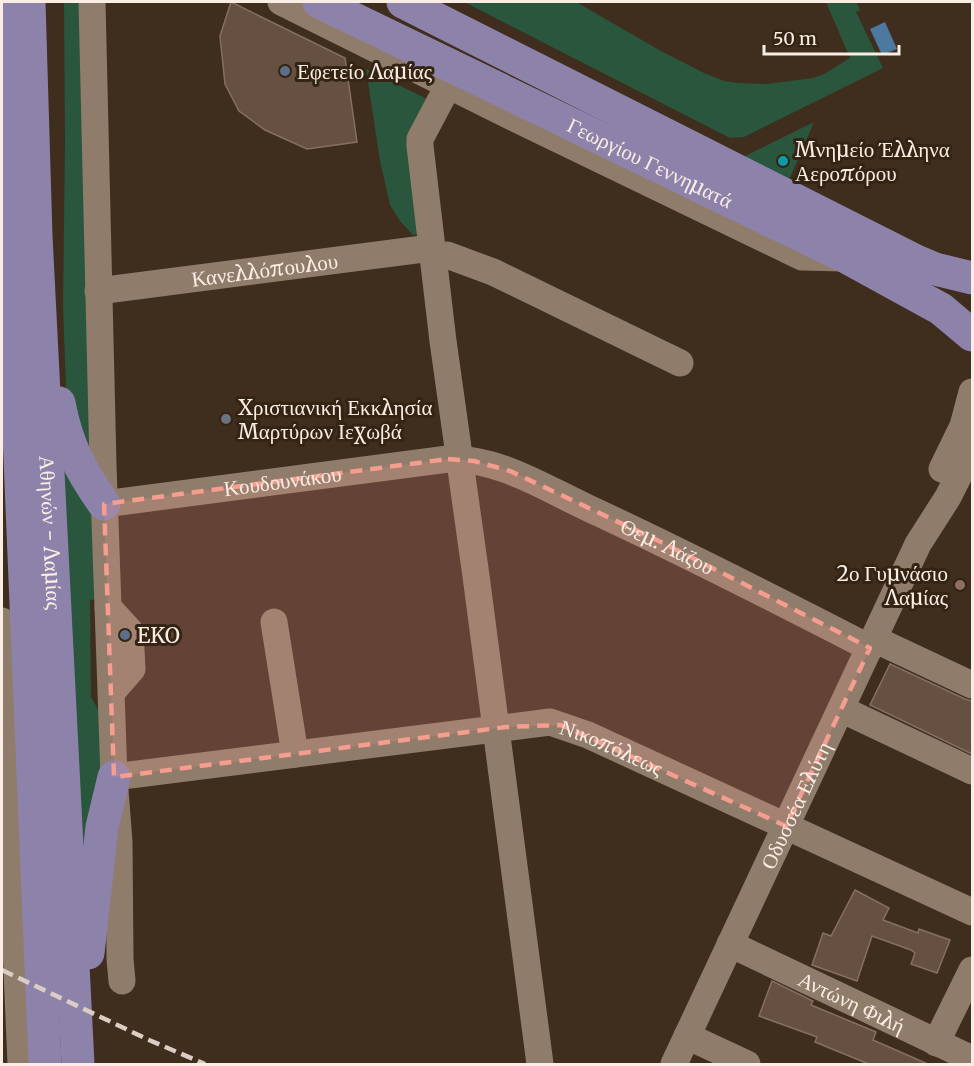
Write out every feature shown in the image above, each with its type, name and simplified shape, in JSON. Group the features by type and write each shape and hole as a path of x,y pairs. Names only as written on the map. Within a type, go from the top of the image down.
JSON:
{"main road":[{"name":"Αθηνών - Λαμίας","path":"4,2 18,422 45,1065"},
{"name":"Αθηνών - Λαμίας","path":"29,2 36,236 78,1065"},
{"path":"36,236 44,211 47,190 46,48 50,2"},
{"name":"Γεωργίου Γεννηματά","path":"319,2 848,258 941,309 972,335"},
{"name":"Γεωργίου Γεννηματά","path":"403,2 916,261 935,269 972,278"},
{"path":"39,290 66,434 76,461 104,504"},
{"name":"Γεωργίου Γεννηματά","path":"972,317 972,335"},
{"path":"74,1004 83,980 87,959 102,827 114,777"}],"street":[{"path":"92,2 104,504 114,777 119,842 122,981"},
{"path":"282,2 514,118 802,257 848,258"},
{"path":"449,84 420,142 432,252 540,1065"},
{"name":"Κανελλόπουλου","path":"98,291 432,252 447,255 493,272 680,363"},
{"name":"Οδυσσέα Ελύτη","path":"918,544 932,490 963,426 972,392"},
{"name":"Οδυσσέα Ελύτη","path":"674,1065 918,544 948,497 972,449"},
{"name":"Κουδουνάκου","path":"104,504 460,458"},
{"name":"Θεμ. Λάζου","path":"460,458 510,471 872,643 972,685"},
{"path":"2,621 21,1065"},
{"path":"274,622 295,753"},
{"path":"841,709 972,771"},
{"name":"Νικοπόλεως","path":"114,777 550,722 588,735 786,826 970,905"},
{"name":"Αντώνη Φιλή","path":"730,944 972,1059"},
{"path":"936,1043 972,970"},
{"path":"687,1036 747,1065"}],"highlighted area":[{"path":"448,459 474,461 510,471 661,542 870,648 786,826 561,725 506,727 114,777 104,504"}],"green space":[{"path":"64,2 81,2 93,473 67,408 63,307"},
{"path":"464,2 576,2 704,73 724,81 767,84 813,78 850,58 826,2 856,2 860,10 856,12 883,68 744,137 730,138"},
{"path":"366,69 427,99 419,234 413,235 390,205 380,161"},
{"path":"814,122 789,180 743,157"},
{"path":"61,433 91,502 99,599 90,600 91,697 104,720 105,739 83,929"}],"water":[{"path":"885,22 897,49 882,55 870,29"}],"building":[{"name":"Εφετείο Λαμίας","path":"231,2 345,58 357,142 307,149 265,130 239,111 225,84 220,36"},
{"path":"890,664 972,701 972,754 870,705"},
{"path":"855,890 889,908 883,920 918,933 919,929 950,940 937,973 911,964 915,953 911,950 872,936 857,981 812,965 823,933 831,936"},
{"path":"772,981 813,1001 811,1005 876,1032 873,1040 930,1065 871,1065 815,1042 817,1037 759,1016"}],"railway":[{"path":"2,970 205,1064"}],"place":[{"name":"Εφετείο Λαμίας","path":"285,71"},
{"name":"Μνημείο Έλληνα Αεροπόρου","path":"783,161"},
{"name":"Χριστιανική Εκκλησία Μαρτύρων Ιεχωβά","path":"226,419"},
{"name":"2ο Γυμνάσιο Λαμίας","path":"960,585"},
{"name":"EKO","path":"125,635"}]}
